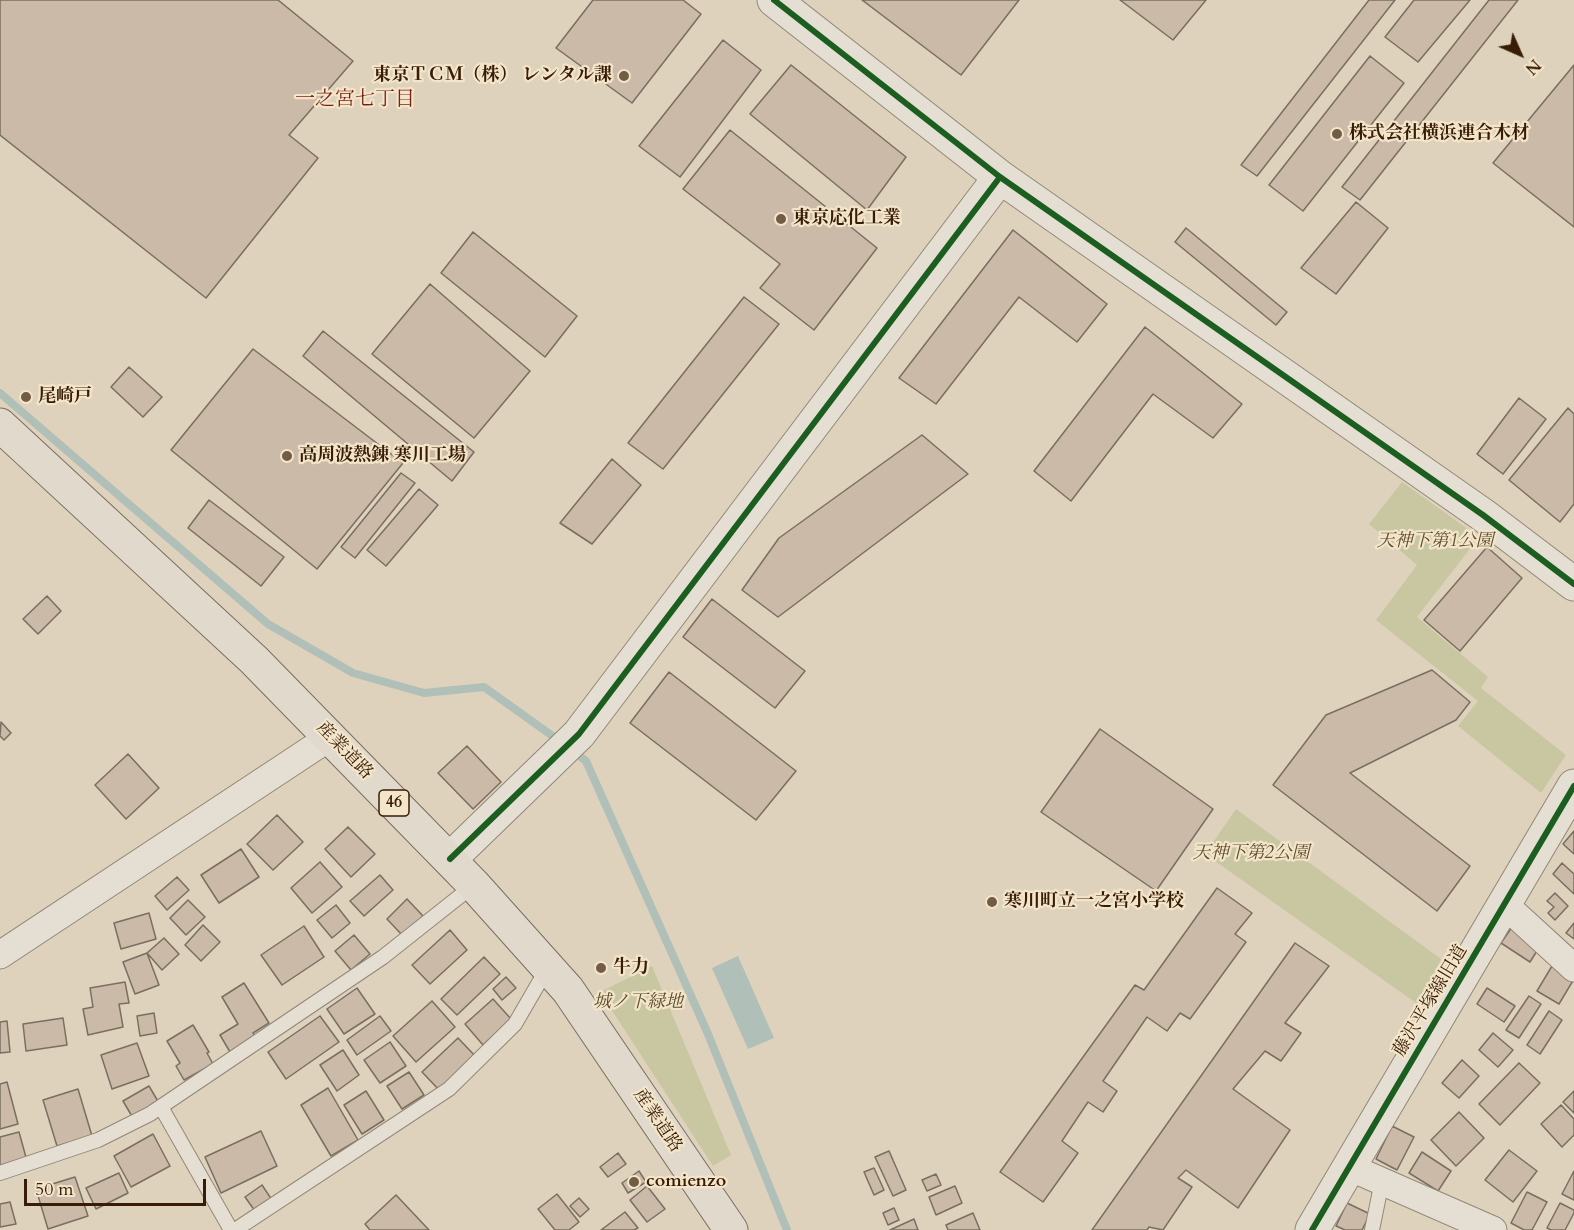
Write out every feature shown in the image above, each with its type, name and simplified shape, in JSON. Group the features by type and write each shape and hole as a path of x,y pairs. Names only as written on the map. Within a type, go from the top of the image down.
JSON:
{"main road":[{"name":"産業道路","path":"0,425 254,660 474,885 568,990 731,1230"}],"street":[{"path":"774,0 1000,177 1483,515 1574,584"},
{"path":"450,859 569,744 1000,177"},
{"path":"0,955 330,737"},
{"name":"藤沢平塚線旧道","path":"1312,1230 1574,786"},
{"path":"1504,905 1574,968"},
{"path":"1350,1167 1493,1230"}],"lane":[{"path":"0,1173 98,1140 161,1107 383,957 474,885"},
{"path":"161,1107 233,1230 449,1089 515,1024 548,967"},
{"path":"1372,1230 1382,1181"}],"green space":[{"name":"天神下第1公園","path":"1402,482 1479,537 1417,617 1488,677 1481,688 1566,755 1541,793 1458,726 1478,701 1376,620 1417,565 1369,524"},
{"name":"天神下第2公園","path":"1236,809 1441,959 1419,1005 1205,854"},
{"name":"城ノ下緑地","path":"652,966 731,1155 713,1166 600,992"}],"shaded area":[{"path":"738,956 774,1038 748,1049 712,968"}],"building":[{"path":"0,0 278,0 353,61 289,135 318,158 206,298 0,135"},
{"name":"東京ＴＣＭ（株） レンタル課","path":"593,0 683,0 701,14 632,103 556,48"},
{"path":"862,0 1019,0 961,75"},
{"path":"1120,0 1206,0 1173,40"},
{"path":"1369,0 1395,0 1257,176 1241,165"},
{"path":"1414,0 1470,0 1418,62 1385,37"},
{"path":"1489,0 1518,0 1360,200 1342,187"},
{"path":"723,40 761,70 680,177 639,146"},
{"name":"株式会社横浜連合木材","path":"1370,56 1404,83 1303,211 1269,185"},
{"path":"791,65 906,157 867,210 750,114"},
{"path":"1574,65 1574,227 1493,163"},
{"name":"東京応化工業","path":"730,130 877,248 814,330 760,288 780,264 683,189"},
{"path":"1356,202 1388,228 1336,294 1301,268"},
{"path":"1186,228 1287,312 1276,325 1175,242"},
{"path":"1013,230 1107,304 1077,342 1019,297 936,404 899,378"},
{"path":"473,232 577,316 545,357 441,273"},
{"path":"430,284 530,371 474,438 372,354"},
{"path":"744,297 779,324 663,469 628,443"},
{"path":"1145,327 1242,404 1213,438 1153,394 1071,501 1034,471"},
{"path":"323,331 474,452 452,481 303,356"},
{"name":"高周波熱錬 寒川工場","path":"253,349 403,463 317,569 171,450"},
{"path":"129,367 162,397 143,417 111,387"},
{"path":"1519,398 1546,419 1503,474 1477,454"},
{"path":"1568,408 1574,414 1574,504 1560,522 1509,480"},
{"path":"922,435 968,474 778,617 742,590 779,538"},
{"path":"612,459 641,485 592,544 560,523"},
{"path":"401,473 415,483 355,558 341,547"},
{"path":"419,489 438,505 386,566 367,550"},
{"path":"209,500 284,557 261,586 188,528"},
{"path":"1487,547 1522,578 1460,651 1424,620"},
{"path":"47,596 61,611 38,634 23,619"},
{"path":"712,599 805,671 775,708 683,637"},
{"path":"1432,670 1470,702 1456,720 1350,773 1470,866 1437,911 1273,785 1326,715"},
{"path":"669,672 796,771 756,820 630,723"},
{"path":"1,722 11,733 4,740 0,736"},
{"path":"1100,729 1213,809 1156,891 1041,812"},
{"path":"467,746 501,782 473,809 438,773"},
{"path":"128,754 159,788 126,819 95,785"},
{"path":"277,815 303,842 273,870 247,844"},
{"path":"348,827 375,854 351,877 325,849"},
{"path":"1574,831 1574,854 1563,844"},
{"path":"241,849 259,877 219,903 201,875"},
{"path":"320,862 342,887 312,913 291,888"},
{"path":"1562,863 1574,874 1574,894 1553,874"},
{"path":"380,875 393,890 364,916 350,901"},
{"path":"177,877 189,890 167,910 155,896"},
{"path":"1217,888 1252,913 1235,934 1246,942 1190,1019 1180,1013 1167,1031 1147,1017 1103,1081 1117,1091 1103,1112 1088,1102 1062,1141 1078,1153 1043,1202 1000,1172 1135,985 1144,990"},
{"path":"1555,893 1568,906 1555,920 1548,913 1554,907 1547,901"},
{"path":"407,899 423,916 402,935 387,919"},
{"path":"188,900 205,917 186,935 170,918"},
{"path":"336,905 350,923 332,938 317,920"},
{"path":"149,913 156,939 121,949 114,923"},
{"path":"1574,923 1574,939 1566,933"},
{"path":"203,925 220,942 201,961 185,945"},
{"path":"304,926 324,957 282,985 261,955"},
{"path":"1512,927 1540,946 1530,962 1501,943"},
{"path":"450,930 467,950 430,984 412,965"},
{"path":"354,935 370,954 351,970 335,951"},
{"path":"164,938 179,954 162,970 147,953"},
{"path":"1295,943 1329,966 1285,1023 1301,1033 1281,1061 1265,1051 1233,1089 1290,1130 1238,1208 1186,1170 1178,1178 1192,1187 1163,1230 1149,1227 1147,1230 1092,1230"},
{"path":"147,953 159,985 135,994 123,962"},
{"path":"484,957 500,974 457,1015 441,999"},
{"path":"1552,966 1574,979 1559,1004 1537,991"},
{"path":"506,977 516,988 502,1000 493,989"},
{"path":"125,982 129,1003 119,1004 123,1027 88,1035 83,1009 93,1007 90,988"},
{"path":"244,983 269,1023 253,1033 255,1037 230,1052 220,1035 238,1024 222,997"},
{"path":"357,988 375,1014 344,1034 327,1009"},
{"path":"1487,988 1515,1006 1504,1022 1477,1004"},
{"path":"1529,996 1541,1004 1519,1038 1506,1030"},
{"path":"493,999 511,1019 483,1045 465,1024"},
{"path":"432,1001 455,1027 416,1062 393,1036"},
{"path":"1549,1011 1562,1020 1540,1054 1527,1045"},
{"path":"154,1013 157,1033 140,1036 137,1016"},
{"path":"320,1016 339,1042 286,1079 268,1052"},
{"path":"380,1016 391,1031 357,1055 347,1040"},
{"path":"63,1018 67,1045 26,1051 23,1024"},
{"path":"7,1021 10,1052 0,1053 0,1022"},
{"path":"193,1025 209,1052 207,1053 213,1064 184,1080 176,1066 180,1063 167,1041"},
{"path":"1493,1033 1513,1050 1498,1067 1479,1050"},
{"path":"458,1038 478,1059 442,1093 422,1072"},
{"path":"390,1042 406,1066 380,1083 364,1060"},
{"path":"137,1043 149,1076 112,1089 101,1055"},
{"path":"343,1050 359,1075 337,1091 320,1065"},
{"path":"1462,1060 1479,1076 1459,1098 1442,1083"},
{"path":"1519,1063 1540,1083 1500,1125 1479,1104"},
{"path":"409,1072 424,1095 402,1109 387,1086"},
{"path":"7,1082 18,1124 0,1129 0,1084"},
{"path":"149,1086 159,1103 133,1118 123,1101"},
{"path":"328,1088 358,1140 331,1156 301,1105"},
{"path":"78,1089 92,1136 57,1146 43,1100"},
{"path":"366,1091 384,1120 362,1134 344,1105"},
{"path":"1574,1091 1574,1113 1563,1102"},
{"path":"1561,1105 1574,1119 1574,1135 1562,1147 1541,1124"},
{"path":"1459,1112 1484,1138 1456,1166 1431,1140"},
{"path":"1392,1126 1414,1137 1397,1170 1376,1159"},
{"path":"261,1131 277,1166 221,1193 205,1157"},
{"path":"19,1132 27,1161 0,1168 0,1137"},
{"path":"153,1134 170,1166 131,1187 114,1156"},
{"path":"1509,1150 1537,1171 1513,1202 1485,1180"},
{"path":"889,1151 906,1190 893,1196 875,1157"},
{"path":"1422,1152 1451,1171 1438,1191 1409,1173"},
{"path":"618,1153 626,1164 608,1177 600,1167"},
{"path":"874,1168 884,1190 874,1195 864,1172"},
{"name":"comienzo","path":"639,1171 646,1182 628,1193 622,1183"},
{"path":"1574,1171 1574,1200 1562,1194"},
{"path":"119,1173 128,1193 96,1209 86,1188"},
{"path":"936,1174 941,1185 927,1191 922,1180"},
{"path":"75,1177 88,1216 48,1229 36,1189"},
{"path":"262,1185 272,1200 255,1211 245,1197"},
{"path":"647,1186 665,1209 647,1222 630,1200"},
{"path":"955,1186 962,1203 936,1215 929,1197"},
{"path":"1527,1192 1547,1202 1532,1230 1524,1230 1511,1223"},
{"path":"557,1194 579,1222 569,1230 555,1230 538,1209"},
{"path":"396,1195 429,1230 370,1230 365,1224"},
{"path":"579,1198 589,1209 580,1217 570,1206"},
{"path":"10,1202 16,1224 0,1227 0,1204"},
{"path":"1347,1203 1370,1214 1362,1230 1345,1230 1336,1226"},
{"path":"1560,1203 1574,1210 1574,1213 1565,1230 1551,1230 1547,1228"},
{"path":"894,1208 899,1220 888,1225 883,1213"},
{"path":"625,1212 638,1228 601,1230"},
{"path":"973,1213 980,1230 948,1230 946,1225"},
{"path":"914,1219 918,1230 890,1230"}],"waterway":[{"path":"0,393 268,624 353,673 424,693 484,687 561,742"},
{"path":"573,751 586,761 708,1034 787,1230"}],"cycle path":[{"path":"774,0 1000,177 1483,515 1574,584"},
{"path":"450,859 579,734 1000,177"},
{"path":"1312,1230 1574,786"}],"place":[{"name":"東京ＴＣＭ（株） レンタル課","path":"624,76"},
{"name":"株式会社横浜連合木材","path":"1337,134"},
{"name":"東京応化工業","path":"781,219"},
{"name":"尾崎戸","path":"26,397"},
{"name":"高周波熱錬 寒川工場","path":"287,456"},
{"name":"寒川町立一之宮小学校","path":"992,902"},
{"name":"牛力","path":"601,968"},
{"name":"comienzo","path":"634,1182"}],"district":[{"name":"一之宮七丁目","path":"355,100"}]}
